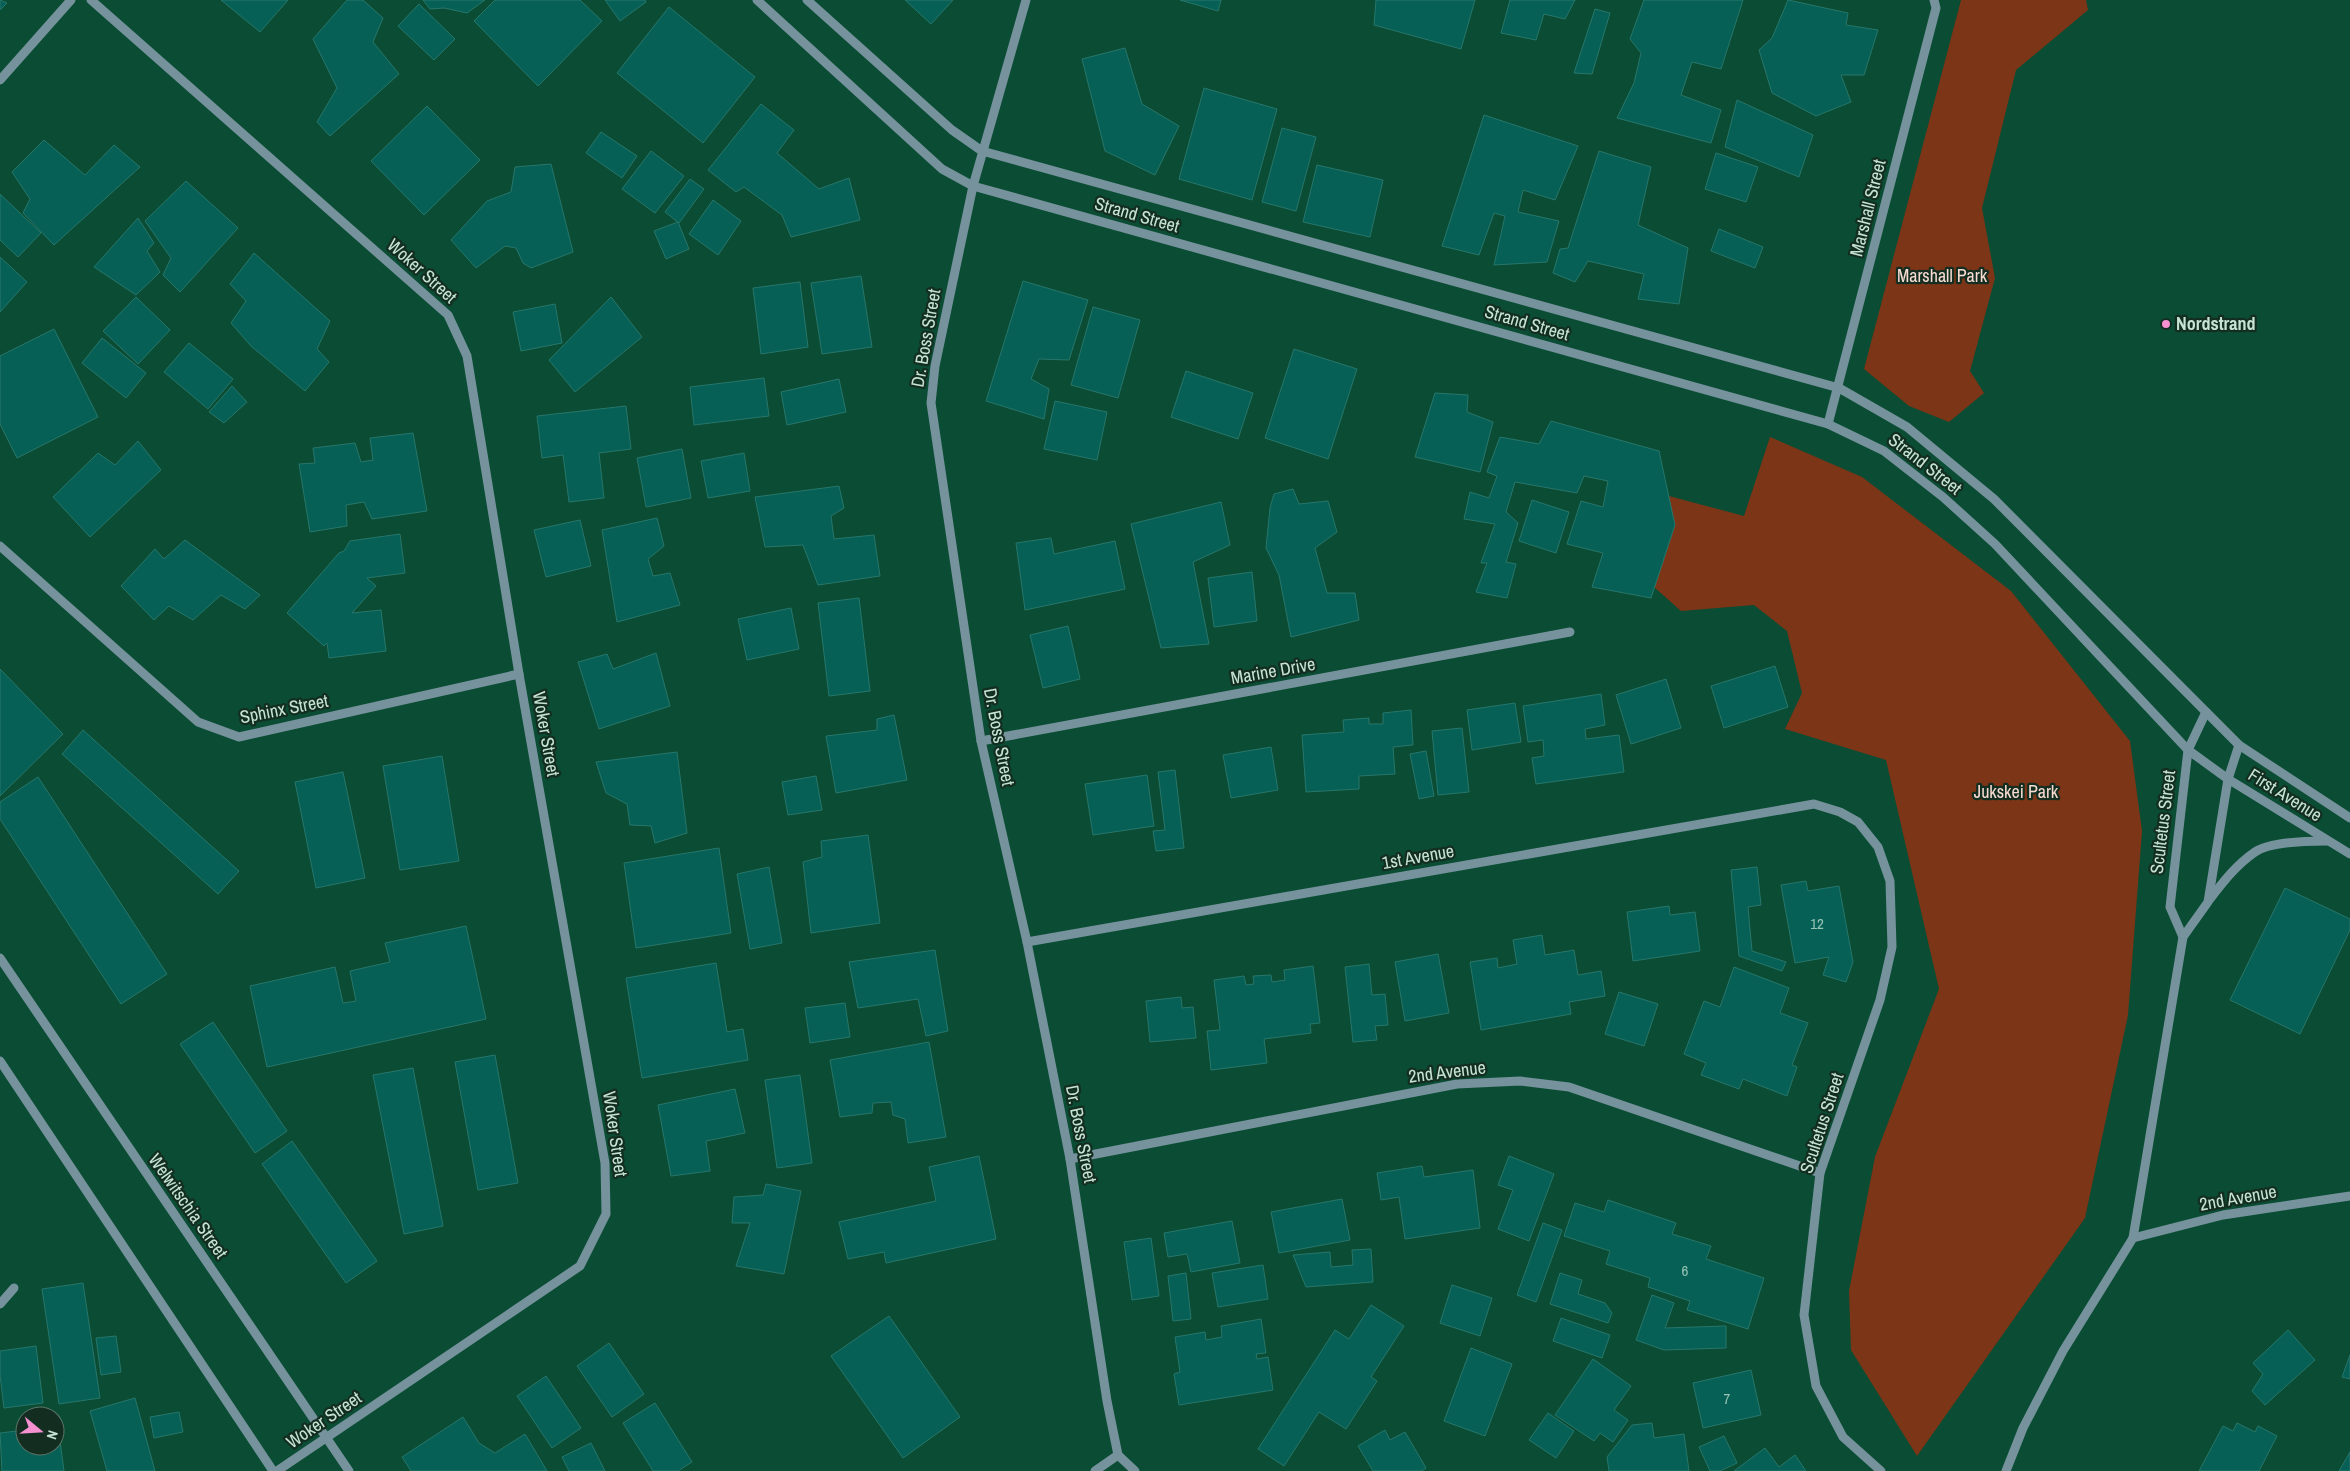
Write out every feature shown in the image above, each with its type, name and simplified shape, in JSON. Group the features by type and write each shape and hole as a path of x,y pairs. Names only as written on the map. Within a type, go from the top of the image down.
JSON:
{"street":[{"path":"0,80 71,0"},
{"name":"Woker Street","path":"91,0 448,315 467,356 519,674 605,1164 606,1214 580,1266 328,1438 275,1471"},
{"name":"Strand Street","path":"757,0 942,170 973,186 1828,424 1884,450 1943,497 1995,544 2188,750 2228,779"},
{"name":"Strand Street","path":"807,0 952,130 982,151 1839,388 1907,427 1994,499 2239,745"},
{"name":"Dr. Boss Street","path":"1026,0 973,186 935,366 931,403 981,742 1026,942 1070,1158 1107,1401 1118,1455"},
{"name":"Marshall Street","path":"1828,424 1839,388 1936,8 1934,0"},
{"name":"Sphinx Street","path":"0,546 198,722 239,737 519,674"},
{"name":"Marine Drive","path":"981,742 1570,632"},
{"name":"Scultetus Street","path":"2183,937 2170,907 2188,750 2206,712"},
{"path":"2208,902 2228,779 2239,745"},
{"name":"First Avenue","path":"2239,745 2350,818"},
{"name":"First Avenue","path":"2228,779 2350,854"},
{"name":"Scultetus Street","path":"1814,804 1840,812 1858,822 1878,847 1890,881 1892,947 1880,1000 1820,1174 1804,1315 1816,1386 1843,1437 1881,1471"},
{"name":"1st Avenue","path":"1026,942 1814,804"},
{"path":"2006,1471 2024,1428 2062,1351 2133,1238 2183,937 2231,872 2257,851 2299,841 2327,841"},
{"name":"Welwitschia Street","path":"0,958 349,1471"},
{"path":"0,1061 275,1471"},
{"name":"2nd Avenue","path":"1070,1158 1457,1084 1520,1082 1569,1087 1820,1174"},
{"name":"2nd Avenue","path":"2133,1238 2223,1215 2350,1196"},
{"path":"0,1304 14,1288"},
{"path":"1095,1471 1118,1455 1135,1471"}],"green space":[{"name":"Marshall Park","path":"1961,0 2086,0 2088,10 2016,70 1982,208 1995,278 1970,371 1984,393 1949,422 1909,406 1864,369"},
{"name":"Jukskei Park","path":"1770,437 1862,477 2011,591 2130,741 2142,831 2128,1015 2085,1218 1917,1456 1851,1350 1849,1291 1875,1157 1939,989 1886,760 1785,729 1802,693 1787,631 1754,605 1681,611 1653,586 1665,495 1744,516"}],"building":[{"path":"0,0 7,3 0,10"},
{"path":"221,0 288,0 260,32"},
{"path":"347,0 363,0 383,18 373,42 399,74 330,136 317,122 337,88 313,39"},
{"path":"423,0 485,0 467,13 444,8 430,9"},
{"path":"495,0 580,0 602,21 538,86 474,21"},
{"path":"605,0 645,0 646,2 620,21"},
{"path":"905,0 953,0 931,24"},
{"path":"1180,0 1221,0 1218,11"},
{"path":"1376,0 1475,0 1461,49 1374,25"},
{"path":"1510,0 1575,0 1565,19 1544,14 1536,40 1501,33"},
{"path":"1644,0 1743,0 1721,69 1692,62 1681,95 1721,110 1711,143 1617,118 1634,83 1641,53 1630,39"},
{"path":"1788,0 1848,13 1846,25 1878,30 1864,75 1841,75 1851,102 1816,116 1772,93 1759,50 1772,38"},
{"path":"419,4 455,39 434,60 398,26"},
{"path":"669,7 755,77 703,143 617,73"},
{"path":"1595,9 1610,13 1592,74 1574,73"},
{"path":"1125,48 1142,104 1179,126 1155,175 1105,151 1082,59"},
{"path":"1204,88 1277,109 1252,200 1179,179"},
{"path":"1737,100 1813,135 1799,177 1725,147"},
{"path":"761,104 794,130 777,153 819,189 849,178 860,220 791,237 782,215 744,187 736,192 708,170"},
{"path":"427,106 480,160 424,215 371,161"},
{"path":"1484,115 1578,146 1555,200 1523,190 1518,212 1559,221 1547,262 1494,265 1505,216 1494,213 1479,255 1442,246"},
{"path":"1282,128 1316,137 1296,211 1262,202"},
{"path":"601,132 637,156 622,178 586,153"},
{"path":"44,140 85,175 114,145 140,167 54,245 23,213 30,199 12,172"},
{"path":"651,151 684,176 655,213 622,189"},
{"path":"1599,151 1651,167 1638,225 1688,248 1679,304 1638,299 1644,274 1588,261 1575,282 1553,273 1560,249 1568,248"},
{"path":"1716,153 1758,167 1746,202 1705,189"},
{"path":"551,164 573,252 531,268 523,263 516,248 505,246 476,268 451,240 487,201 511,192 515,167"},
{"path":"1317,165 1383,180 1370,237 1303,222"},
{"path":"690,179 704,189 679,223 665,212"},
{"path":"186,181 238,228 180,292 163,275 171,258 145,221"},
{"path":"0,194 41,233 18,257 0,240"},
{"path":"713,200 741,221 718,255 689,234"},
{"path":"138,218 154,243 147,251 160,272 136,295 94,267"},
{"path":"678,222 689,249 666,259 654,231"},
{"path":"1719,229 1763,247 1755,268 1711,251"},
{"path":"254,253 330,321 317,349 329,362 305,391 251,346 231,323 246,301 230,284"},
{"path":"0,257 27,282 0,312"},
{"path":"861,276 872,347 822,354 811,283"},
{"path":"1023,281 1088,300 1069,360 1039,359 1031,379 1049,389 1044,419 986,401"},
{"path":"800,282 808,347 761,354 753,288"},
{"path":"136,297 170,330 138,364 103,331"},
{"path":"611,297 642,337 575,392 549,360"},
{"path":"555,304 562,343 521,351 513,312"},
{"path":"1093,307 1140,320 1118,398 1071,385"},
{"path":"54,329 98,417 17,458 0,424 0,356"},
{"path":"102,338 146,373 126,398 82,363"},
{"path":"189,343 233,379 208,409 164,372"},
{"path":"1294,349 1357,369 1328,459 1265,438"},
{"path":"1186,371 1253,393 1238,439 1171,417"},
{"path":"764,378 769,416 694,425 690,387"},
{"path":"839,379 846,412 787,425 781,392"},
{"path":"232,386 247,402 224,423 209,412"},
{"path":"1435,393 1468,395 1467,412 1493,422 1480,472 1415,457"},
{"path":"1055,401 1107,412 1097,460 1044,449"},
{"path":"626,406 631,449 599,453 604,498 569,502 563,455 542,458 537,416"},
{"path":"1551,421 1659,451 1675,525 1651,598 1592,587 1603,553 1567,544 1581,501 1603,507 1608,481 1584,476 1577,493 1515,482 1506,512 1518,523 1506,562 1516,564 1507,598 1476,592 1487,563 1481,563 1495,524 1464,519 1470,492 1489,498 1497,476 1487,472 1500,437 1539,444"},
{"path":"413,433 427,511 372,519 364,502 346,505 347,526 310,532 299,464 315,463 313,448 355,443 361,462 373,460 370,438"},
{"path":"138,441 161,470 90,537 53,497 98,453 115,465"},
{"path":"682,449 691,498 646,507 637,458"},
{"path":"744,453 750,491 708,498 701,461"},
{"path":"839,486 844,508 831,516 834,539 874,535 880,576 818,585 803,545 765,547 755,497"},
{"path":"1293,489 1299,504 1328,501 1337,532 1315,548 1327,593 1355,593 1359,620 1291,637 1279,575 1266,548 1270,508 1274,494"},
{"path":"1532,500 1569,512 1556,553 1519,541"},
{"path":"1221,502 1230,545 1193,562 1209,644 1161,648 1131,524"},
{"path":"657,518 664,546 648,559 653,576 670,573 680,605 617,622 602,530"},
{"path":"580,520 591,566 546,577 534,530"},
{"path":"400,534 405,573 367,578 376,586 352,613 381,610 386,651 329,658 327,643 324,646 287,613 339,553 344,551 350,541"},
{"path":"1051,538 1054,554 1115,541 1125,589 1025,610 1016,543"},
{"path":"185,540 260,595 245,609 221,595 193,620 169,606 154,620 121,586 155,549 164,559"},
{"path":"1252,572 1257,621 1214,627 1208,578"},
{"path":"859,598 870,691 829,696 818,603"},
{"path":"791,608 799,649 747,660 738,619"},
{"path":"1068,626 1080,679 1043,688 1030,635"},
{"path":"656,653 670,706 599,729 578,662 607,654 613,669"},
{"path":"1775,666 1788,707 1724,728 1711,686"},
{"path":"0,669 63,734 0,796"},
{"path":"1666,679 1681,728 1631,744 1616,695"},
{"path":"1601,694 1605,725 1585,729 1586,739 1619,735 1624,772 1536,784 1532,758 1544,756 1543,740 1528,742 1523,706"},
{"path":"1515,703 1521,742 1472,750 1467,710"},
{"path":"1411,710 1413,745 1393,747 1395,774 1359,776 1359,789 1306,792 1302,735 1344,732 1343,720 1369,718 1369,724 1383,724 1383,713"},
{"path":"894,715 907,780 836,793 826,736 877,730 877,719"},
{"path":"1462,728 1469,792 1438,795 1432,731"},
{"path":"83,730 239,871 218,894 62,754"},
{"path":"1271,747 1278,790 1231,798 1223,755"},
{"path":"1426,751 1434,796 1419,799 1410,754"},
{"path":"677,752 687,833 655,843 651,826 630,825 627,804 606,793 596,762"},
{"path":"442,756 459,861 400,870 383,766"},
{"path":"1175,770 1184,848 1156,851 1153,831 1165,830 1158,772"},
{"path":"343,772 365,878 316,888 295,782"},
{"path":"1147,775 1154,826 1093,835 1085,784"},
{"path":"816,776 822,810 788,815 782,782"},
{"path":"38,777 167,974 121,1004 0,819 0,802"},
{"path":"868,835 880,923 811,933 803,862 822,857 821,841"},
{"path":"719,848 731,933 636,948 624,863"},
{"path":"769,867 782,943 750,949 737,874"},
{"path":"1757,867 1761,905 1748,907 1752,951 1786,962 1782,971 1739,956 1731,870"},
{"path":"1806,881 1808,891 1839,886 1853,962 1846,982 1823,975 1829,957 1795,963 1781,885"},
{"path":"2285,888 2350,919 2350,930 2300,1034 2230,1000"},
{"path":"1669,906 1670,915 1695,912 1700,951 1633,961 1627,912"},
{"path":"466,926 486,1019 267,1067 250,986 335,967 343,1003 356,1001 350,971 390,962 385,943"},
{"path":"1542,935 1545,955 1574,950 1578,975 1601,971 1605,996 1569,1002 1571,1014 1481,1030 1470,962 1497,958 1498,968 1517,964 1513,940"},
{"path":"935,950 948,1031 926,1036 918,999 858,1008 849,962"},
{"path":"1438,954 1449,1013 1405,1021 1395,962"},
{"path":"716,963 727,1032 743,1029 748,1060 642,1078 626,978"},
{"path":"1369,964 1372,995 1385,994 1388,1025 1375,1026 1377,1040 1353,1042 1345,967"},
{"path":"1313,966 1320,1023 1310,1024 1311,1033 1264,1039 1267,1063 1211,1070 1207,1031 1220,1030 1214,980 1244,976 1246,985 1254,984 1253,976 1271,975 1272,982 1285,980 1284,970"},
{"path":"1734,967 1789,988 1780,1013 1808,1023 1792,1065 1797,1067 1787,1096 1743,1079 1739,1089 1701,1075 1706,1063 1684,1054 1704,1001 1720,1007"},
{"path":"1619,992 1658,1004 1644,1046 1605,1034"},
{"path":"1181,997 1182,1008 1193,1007 1196,1038 1150,1042 1146,1001"},
{"path":"845,1003 850,1037 810,1043 805,1008"},
{"path":"213,1022 287,1131 255,1153 180,1044"},
{"path":"929,1042 946,1137 908,1143 905,1119 893,1115 891,1102 873,1103 872,1113 840,1117 830,1060"},
{"path":"495,1055 518,1183 478,1190 455,1062"},
{"path":"413,1068 443,1226 404,1234 373,1075"},
{"path":"800,1075 812,1163 777,1168 765,1080"},
{"path":"735,1089 745,1133 706,1141 710,1171 671,1176 658,1105"},
{"path":"292,1141 377,1261 346,1283 262,1164"},
{"path":"979,1156 996,1239 886,1263 884,1252 848,1259 839,1222 936,1201 929,1167"},
{"path":"1509,1156 1554,1174 1529,1241 1498,1229 1513,1190 1498,1185"},
{"path":"1422,1166 1424,1177 1473,1170 1480,1228 1405,1239 1399,1197 1381,1200 1377,1173"},
{"path":"766,1184 801,1191 784,1274 736,1266 750,1223 732,1223 734,1197 763,1195"},
{"path":"1342,1199 1350,1240 1279,1253 1271,1212"},
{"path":"1608,1200 1676,1223 1672,1234 1711,1246 1706,1259 1764,1278 1748,1329 1687,1310 1690,1301 1648,1287 1650,1278 1606,1264 1610,1251 1564,1236 1575,1203 1604,1212"},
{"path":"1232,1221 1240,1263 1191,1272 1187,1254 1168,1257 1164,1233"},
{"path":"1543,1223 1562,1230 1536,1302 1517,1295"},
{"path":"1151,1238 1159,1296 1132,1300 1124,1242"},
{"path":"1371,1249 1373,1282 1306,1287 1293,1255 1330,1252 1331,1267 1353,1265 1352,1250"},
{"path":"1263,1265 1268,1299 1218,1307 1212,1273"},
{"path":"1186,1273 1191,1319 1173,1321 1168,1276"},
{"path":"1560,1273 1582,1280 1578,1294 1605,1303 1612,1313 1608,1323 1550,1304"},
{"path":"83,1283 100,1398 59,1404 42,1289"},
{"path":"1452,1285 1492,1298 1480,1336 1440,1323"},
{"path":"1652,1295 1674,1303 1665,1328 1726,1326 1726,1348 1664,1350 1636,1340"},
{"path":"1371,1305 1404,1326 1371,1377 1377,1381 1346,1429 1319,1412 1284,1466 1258,1449 1335,1330 1349,1339"},
{"path":"889,1316 960,1417 903,1458 831,1356"},
{"path":"1561,1318 1610,1335 1602,1358 1553,1341"},
{"path":"1261,1319 1266,1353 1256,1354 1257,1359 1268,1357 1273,1390 1179,1405 1174,1374 1180,1372 1175,1337 1205,1332 1206,1340 1222,1337 1221,1326"},
{"path":"2288,1330 2315,1360 2265,1405 2252,1391 2263,1374 2253,1363"},
{"path":"116,1336 121,1372 101,1375 96,1338"},
{"path":"609,1343 644,1394 612,1417 577,1366"},
{"path":"36,1346 43,1403 4,1408 0,1375 0,1351"},
{"path":"1471,1348 1512,1364 1485,1436 1444,1421"},
{"path":"2350,1355 2350,1379 2342,1377"},
{"path":"1593,1359 1631,1386 1614,1410 1628,1420 1613,1442 1600,1433 1594,1441 1555,1415"},
{"path":"1751,1370 1761,1415 1703,1428 1693,1383"},
{"path":"546,1376 581,1428 552,1448 517,1396"},
{"path":"135,1398 155,1471 107,1471 90,1411"},
{"path":"655,1403 692,1462 678,1471 653,1471 623,1423"},
{"path":"179,1412 183,1432 154,1438 150,1417"},
{"path":"1548,1413 1574,1431 1556,1458 1529,1440"},
{"path":"463,1417 479,1443 495,1453 525,1434 547,1471 411,1471 402,1457"},
{"path":"1652,1423 1654,1438 1684,1434 1689,1471 1609,1471 1607,1457 1632,1425"},
{"path":"2237,1423 2255,1432 2258,1426 2277,1436 2259,1471 2199,1471 2223,1426 2233,1431"},
{"path":"1385,1430 1390,1440 1405,1432 1426,1468 1422,1471 1373,1471 1358,1446"},
{"path":"15,1431 15,1456 62,1456 64,1471 2,1471 0,1433"},
{"path":"1724,1436 1737,1463 1720,1471 1710,1471 1699,1447"},
{"path":"591,1443 605,1471 569,1471 562,1457"},
{"path":"1765,1448 1779,1467 1795,1455 1806,1471 1734,1471"},
{"path":"2350,1452 2350,1471 2339,1471"}],"place":[{"name":"Nordstrand","path":"2166,324"}]}
